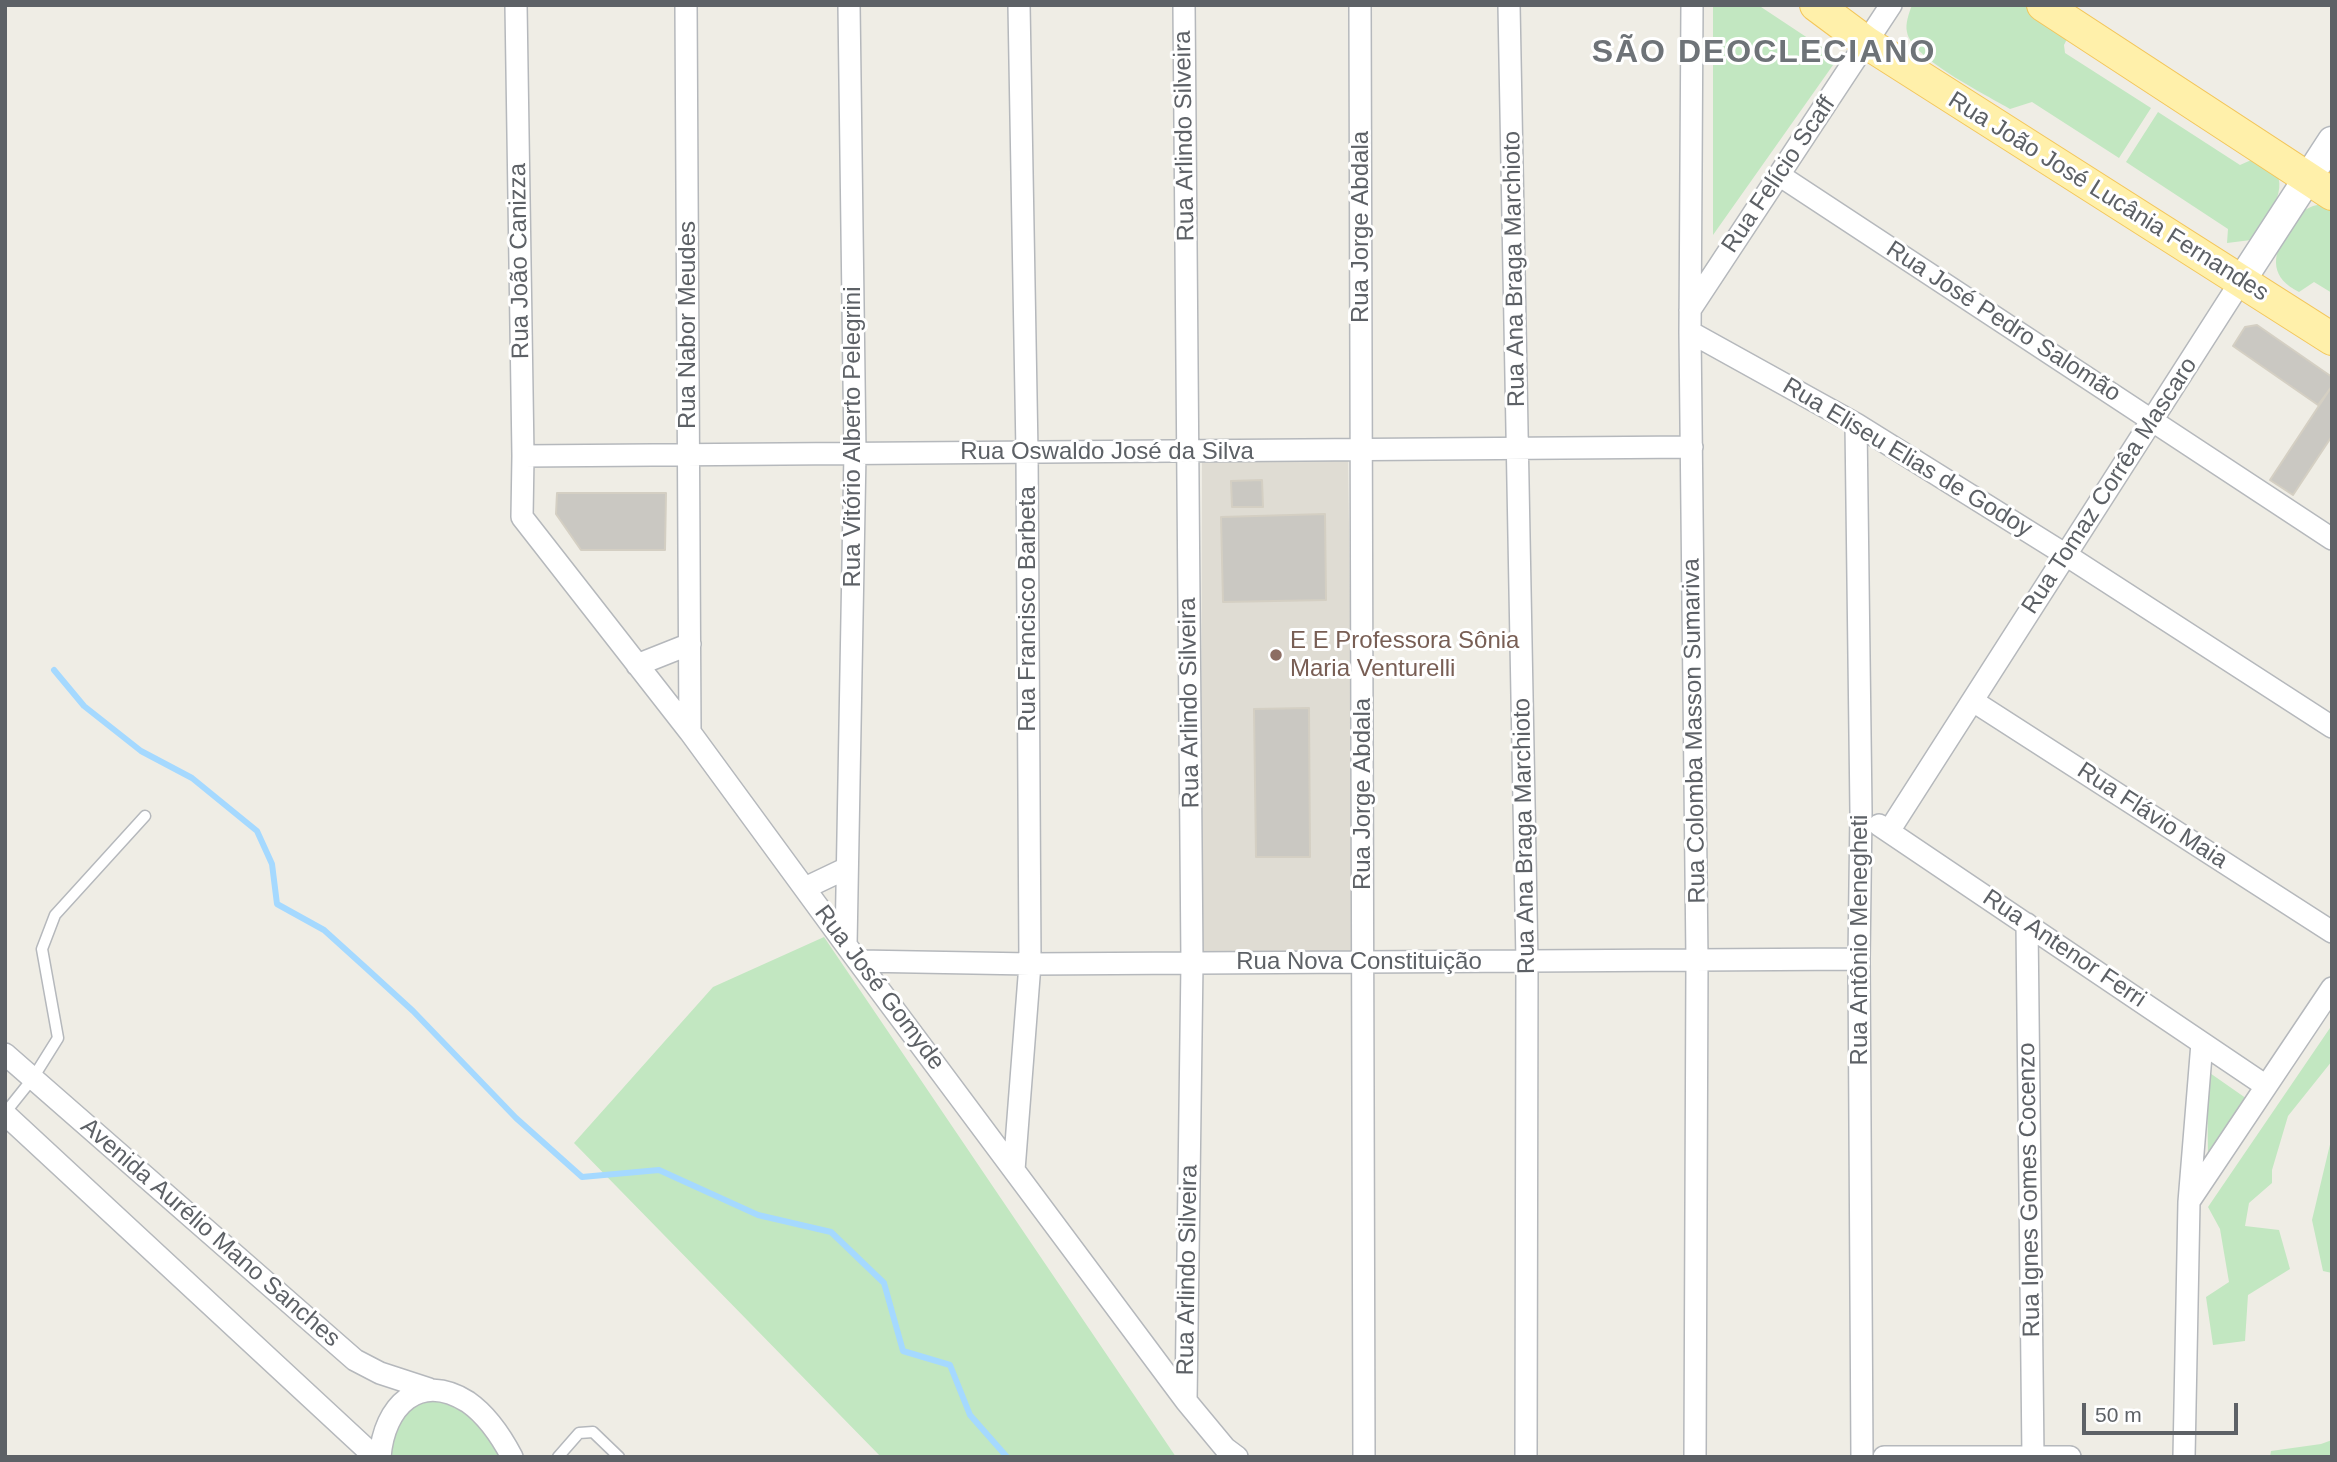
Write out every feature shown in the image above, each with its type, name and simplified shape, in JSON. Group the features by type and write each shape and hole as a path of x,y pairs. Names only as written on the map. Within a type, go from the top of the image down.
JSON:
{"main road":[{"name":"Rua João José Lucânia Fernandes","path":"1815,5 1867,43 2332,339"},
{"path":"2043,5 2320,186"},
{"name":"Rua Tomaz Corrêa Mascaro","path":"2241,281 2320,186 2332,141"}],"street":[{"name":"Rua João Canizza","path":"516,5 522,517"},
{"name":"Rua Nabor Meudes","path":"686,5 690,732"},
{"name":"Rua Vitório Alberto Pelegrini","path":"849,5 855,453 847,868 852,953"},
{"name":"Rua Francisco Barbeta","path":"1014,1170 1030,964 1027,452 1019,5"},
{"name":"Rua Arlindo Silveira","path":"1184,5 1192,963 1186,1401"},
{"name":"Rua Jorge Abdala","path":"1360,5 1364,1457"},
{"name":"Rua Ana Braga Marchioto","path":"1510,5 1527,961 1526,1457"},
{"name":"Rua Colomba Masson Sumariva","path":"1692,5 1690,332 1697,960 1695,1457"},
{"name":"Rua Felício Scaff","path":"1690,310 1891,5"},
{"name":"Rua José Pedro Salomão","path":"1779,175 2332,539"},
{"name":"Rua Tomaz Corrêa Mascaro","path":"1889,831 2241,281"},
{"name":"Rua Eliseu Elias de Godoy","path":"1690,332 1856,424 2066,555 2332,727"},
{"name":"Rua Antônio Menegheti","path":"1856,424 1861,812 1859,959 1862,1457"},
{"name":"Rua Oswaldo José da Silva","path":"523,456 1692,447"},
{"name":"Rua José Gomyde","path":"522,517 690,732 1186,1401 1225,1448 1237,1457"},
{"path":"638,664 690,644"},
{"name":"Rua Flávio Maia","path":"1973,701 2332,932"},
{"name":"Rua Antenor Ferri","path":"1861,812 2266,1086"},
{"path":"804,888 847,868"},
{"name":"Rua Ignes Gomes Cocenzo","path":"2026,924 2033,1456"},
{"name":"Rua Nova Constituição","path":"852,953 1030,964 1859,959"},
{"path":"2189,1202 2332,988"},
{"path":"2184,1457 2189,1202 2202,1043"},
{"name":"Avenida Aurélio Mano Sanches","path":"5,1054 355,1360 380,1373 429,1390 447,1393 467,1402 498,1430 512,1457"},
{"name":"Avenida Aurélio Mano Sanches","path":"5,1113 377,1457"},
{"path":"377,1457 396,1410 412,1394 429,1390"},
{"path":"1884,1457 2070,1457"}],"lane":[{"path":"5,1113 33,1078 58,1038 42,949 55,915 145,816"},
{"path":"558,1457 579,1433 593,1432 619,1457"}],"shaded area":[{"name":"E E Professora Sônia Maria Venturelli","path":"1348,456 1355,956 1201,958 1202,457","holes":["1262,480 1262,507 1232,507 1231,481","1325,515 1326,599 1223,602 1222,517","1254,709 1310,856 1256,857"]}],"green space":[{"path":"1713,5 1758,5 1838,58 1713,235"},
{"path":"1912,5 2028,5 2070,33 2064,45 2065,53 2151,108 2119,158 2032,102 2010,109 1935,64 1912,42 1907,32"},
{"path":"2158,112 2240,165 2258,157 2275,171 2279,179 2277,197 2268,216 2251,240 2227,243 2228,229 2126,162"},
{"path":"2323,204 2332,206 2332,293 2314,282 2299,292 2279,274 2276,267 2278,251 2286,233 2301,213 2310,207"},
{"path":"824,937 1176,1457 881,1457 574,1143 713,987"},
{"path":"2332,1025 2332,1061 2288,1116 2272,1170 2272,1183 2249,1203 2245,1226 2279,1230 2290,1269 2248,1295 2245,1341 2213,1345 2206,1297 2229,1282 2220,1229 2208,1207"},
{"path":"2207,1071 2250,1101 2208,1160"},
{"path":"2332,1136 2332,1273 2323,1271 2312,1220"},
{"path":"445,1399 478,1421 504,1457 386,1457 391,1434 413,1400"},
{"path":"2332,1440 2332,1457 2270,1457 2271,1451"}],"building":[{"path":"2257,325 2332,377 2332,386 2318,405 2233,346 2245,327"},
{"path":"2332,386 2332,436 2293,495 2270,480"},
{"path":"1262,480 1263,507 1232,507 1231,481"},
{"path":"557,493 666,493 665,550 581,550 556,514"},
{"path":"1325,514 1326,600 1223,602 1221,517"},
{"path":"1309,708 1310,857 1256,857 1254,709"}],"waterway":[{"path":"54,670 84,706 141,751 192,778 257,831 272,864 277,904 324,930 413,1011 516,1118 582,1177 659,1170 758,1215 831,1232 884,1283 903,1351 950,1365 970,1415 1007,1457"}],"place":[{"name":"E E Professora Sônia Maria Venturelli","path":"1276,655"}],"district":[{"name":"SÃO DEOCLECIANO","path":"1764,53"}]}
